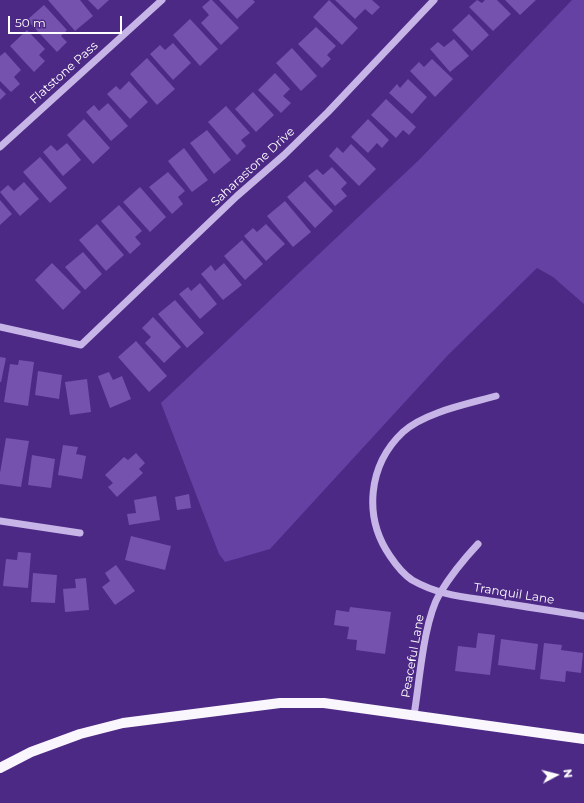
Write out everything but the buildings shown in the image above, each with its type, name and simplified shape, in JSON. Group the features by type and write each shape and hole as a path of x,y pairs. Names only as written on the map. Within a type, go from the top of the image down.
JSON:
{"main road":[{"path":"0,768 31,752 80,734 123,723 183,714 280,703 324,704 584,739"}],"street":[{"name":"Flatstone Pass","path":"0,147 162,0"},
{"name":"Saharastone Drive","path":"0,327 81,345 237,196 284,155 328,112 434,0"},
{"name":"Tranquil Lane","path":"496,396 447,410 426,418 404,431 387,450 377,470 372,491 374,522 382,545 398,567 411,579 440,593 584,616"},
{"path":"0,521 80,533"},
{"name":"Peaceful Lane","path":"414,715 427,634 433,609 440,593 462,561 478,544"}],"shaded area":[{"path":"572,0 584,0 584,304 553,277 537,268 448,355 270,549 225,562 219,554 161,403 420,159"}]}
